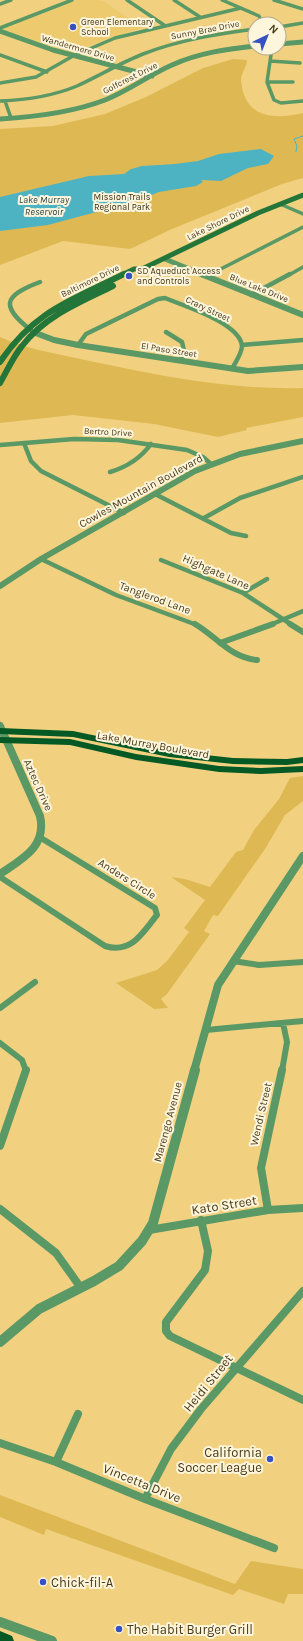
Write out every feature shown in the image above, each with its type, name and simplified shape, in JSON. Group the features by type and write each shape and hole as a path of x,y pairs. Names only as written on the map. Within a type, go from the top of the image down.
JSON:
{"main road":[{"name":"Lake Shore Drive","path":"142,269 280,204 303,195"},
{"name":"Baltimore Drive","path":"0,362 12,344 26,329 59,306 134,270 142,269"},
{"name":"Baltimore Drive","path":"0,383 22,345 33,332 48,320 141,272 142,269"},
{"name":"Lake Murray Boulevard","path":"2,734 73,734 169,754 303,769"},
{"name":"Lake Murray Boulevard","path":"275,766 303,760"},
{"path":"0,1638 7,1641"}],"street":[{"path":"0,4 11,0"},
{"path":"0,28 72,0"},
{"path":"127,0 164,25"},
{"path":"174,0 200,17"},
{"path":"222,0 259,16"},
{"path":"274,0 303,9"},
{"path":"0,83 20,81 47,72 73,56 115,38 164,25 241,8"},
{"path":"287,26 303,23"},
{"name":"Sunny Brae Drive","path":"0,101 37,97 65,90 83,83 114,66 144,53 184,42 247,30"},
{"name":"Wandermere Drive","path":"0,31 73,56 152,76"},
{"path":"287,43 303,42"},
{"name":"Golfcrest Drive","path":"0,119 42,115 92,105 120,94 171,66 197,57 247,48"},
{"path":"0,55 47,72"},
{"path":"271,56 267,82 274,100 285,104 303,101"},
{"path":"270,61 300,63"},
{"path":"267,82 293,82"},
{"path":"6,101 11,118"},
{"path":"280,204 303,214"},
{"path":"207,276 303,227"},
{"name":"Blue Lake Drive","path":"164,259 300,314"},
{"path":"251,295 303,267"},
{"path":"7,296 26,286 40,282"},
{"name":"Crary Street","path":"78,345 86,334 158,299 168,299 227,325 238,336 242,345"},
{"path":"300,314 303,309"},
{"path":"11,319 33,332"},
{"name":"El Paso Street","path":"33,332 54,340 78,345 232,368 261,371 303,367"},
{"path":"166,332 182,342 184,351 180,360"},
{"path":"232,368 242,345 303,340"},
{"name":"Bertro Drive","path":"0,445 93,438 151,444 187,450 203,457 211,464"},
{"name":"Cowles Mountain Boulevard","path":"0,586 42,559 195,471 240,454 303,441"},
{"path":"24,443 31,462 41,471 124,513"},
{"path":"110,472 123,468 137,461 151,444"},
{"path":"204,518 240,498 303,477"},
{"path":"155,494 231,533 246,536"},
{"name":"Tanglerod Lane","path":"42,559 78,579 128,600 190,622 210,634 239,658 257,660"},
{"name":"Highgate Lane","path":"161,560 243,593 303,632"},
{"path":"243,593 267,578"},
{"path":"220,643 283,620 303,611"},
{"name":"Aztec Drive","path":"2,734 42,820 43,830 41,838"},
{"path":"0,876 29,853 41,838"},
{"name":"Anders Circle","path":"0,876 105,946 118,949 130,946 157,915 155,908 41,838"},
{"name":"Marengo Avenue","path":"0,1342 24,1320 40,1309 102,1278 122,1265 142,1242 154,1217 218,985 232,961 299,867 303,856"},
{"path":"232,961 248,966 303,962"},
{"path":"0,1008 35,982"},
{"path":"206,1030 303,1021"},
{"name":"Wendi Street","path":"268,1210 262,1168 263,1153 286,1055 286,1042 283,1023"},
{"path":"0,1043 22,1060 26,1070 0,1146"},
{"name":"Kato Street","path":"149,1230 201,1220 268,1210 303,1208"},
{"path":"0,1210 56,1253 81,1288"},
{"path":"201,1220 208,1241 208,1262 205,1270 166,1322 166,1331 170,1336 303,1400"},
{"name":"Heidi Street","path":"145,1499 171,1449 235,1368 303,1291"},
{"path":"56,1462 78,1414"},
{"name":"Vincetta Drive","path":"0,1443 56,1462 145,1499 274,1548"},
{"path":"0,1622 52,1641"}],"shaded area":[{"name":"Green Elementary School","path":"77,0 99,0 105,2 142,28 106,39 73,53 2,29"}],"green space":[{"name":"Mission Trails Regional Park","path":"233,59 247,60 241,80 243,93 254,109 271,116 303,113 303,178 282,184 172,229 130,249 63,241 0,265 0,129 53,126 105,114 146,97 203,68"},
{"path":"0,337 44,351 169,377 249,387 303,388 303,417 246,428 247,430 218,437 154,424 73,415 0,423"},
{"path":"303,776 303,801 285,815 265,849 218,916 213,915 204,931 210,934 167,994 161,999 168,1008 154,1009 116,983 157,970 167,961 189,932 184,928 205,900 171,877 185,879 210,887 236,852 243,850 254,830 279,799 290,778"},
{"path":"0,1495 235,1584 251,1561 303,1569 303,1594 288,1594 284,1604 239,1589 233,1595 46,1529 44,1535 0,1517"}],"water":[{"name":"Lake Murray Reservoir","path":"261,149 274,156 268,164 248,168 221,181 201,180 203,182 196,186 159,192 137,201 48,225 0,231 0,197 89,176 124,174 131,169 142,166 198,161 219,154"}],"waterway":[{"path":"296,152 297,146 294,139 303,136"}],"place":[{"name":"Green Elementary School","path":"73,27"},
{"name":"SD Aqueduct Access and Controls","path":"129,276"},
{"name":"California Soccer League","path":"270,1459"},
{"name":"Chick-fil-A","path":"43,1582"},
{"name":"The Habit Burger Grill","path":"119,1629"}]}
